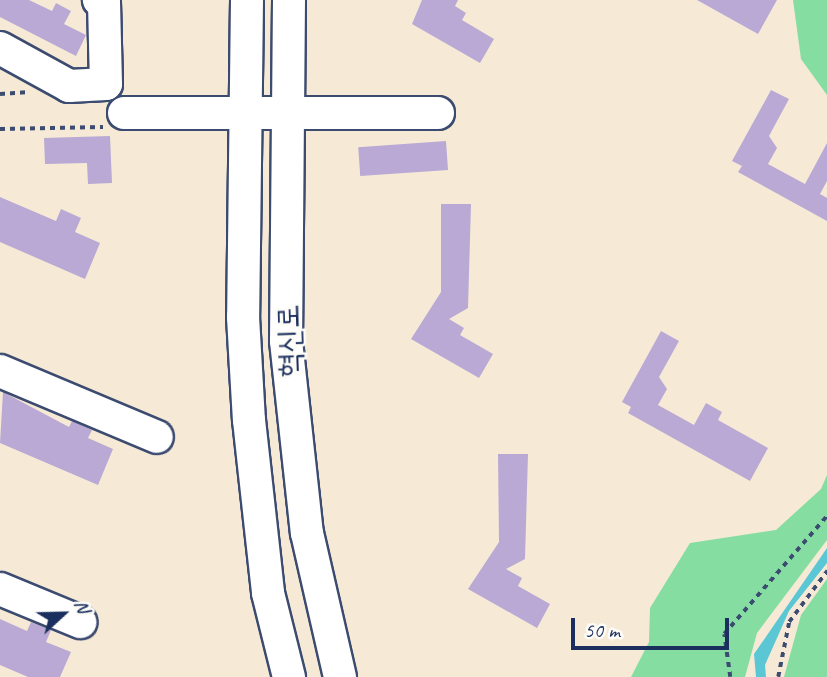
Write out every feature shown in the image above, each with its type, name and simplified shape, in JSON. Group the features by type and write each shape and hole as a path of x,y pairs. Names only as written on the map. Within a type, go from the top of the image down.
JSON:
{"street":[{"path":"0,48 69,86 106,84 104,3 99,0"},
{"name":"혁신로","path":"247,0 248,110 243,317 249,420 268,593 289,677"},
{"name":"혁신로","path":"289,0 292,109 288,366 307,533 340,677"},
{"path":"119,120 292,109 438,114"},
{"path":"0,371 157,437"},
{"path":"0,589 80,622"}],"path":[{"path":"0,129 119,120"},
{"path":"730,677 724,634 827,516"},
{"path":"778,677 789,622 827,571"}],"green space":[{"path":"793,0 827,0 827,95 801,59"},
{"path":"827,475 827,540 757,633 745,677 631,677 649,642 650,608 690,543 776,530 821,489"},
{"path":"827,579 827,677 784,677 801,615"}],"water":[{"path":"827,548 827,563 789,611 765,665 766,677 756,677 754,654"}],"building":[{"path":"0,0 29,0 52,11 56,3 71,11 64,24 86,35 76,56 0,17"},
{"path":"422,0 458,0 455,6 466,13 462,20 494,39 480,63 412,24"},
{"path":"697,0 777,0 758,34"},
{"path":"771,90 789,99 769,136 777,148 768,164 805,184 827,143 827,181 820,194 827,198 827,221 738,172 742,166 732,161"},
{"path":"110,136 112,183 88,184 87,163 45,164 44,138"},
{"path":"446,141 448,170 360,176 358,147"},
{"path":"0,197 56,221 61,209 81,218 75,232 100,243 85,279 0,242"},
{"path":"441,204 471,204 468,308 449,319 464,328 460,335 493,354 479,378 411,339 441,292"},
{"path":"661,331 679,341 659,377 667,389 658,405 694,425 706,403 722,412 718,420 768,448 750,481 628,413 631,407 622,402"},
{"path":"3,392 69,427 72,421 92,430 88,438 113,449 98,485 0,443"},
{"path":"498,454 528,454 525,559 506,569 522,578 518,586 550,604 537,628 468,589 499,542"},
{"path":"0,619 27,631 31,622 51,630 46,642 71,652 60,677 28,677 0,665"}]}
